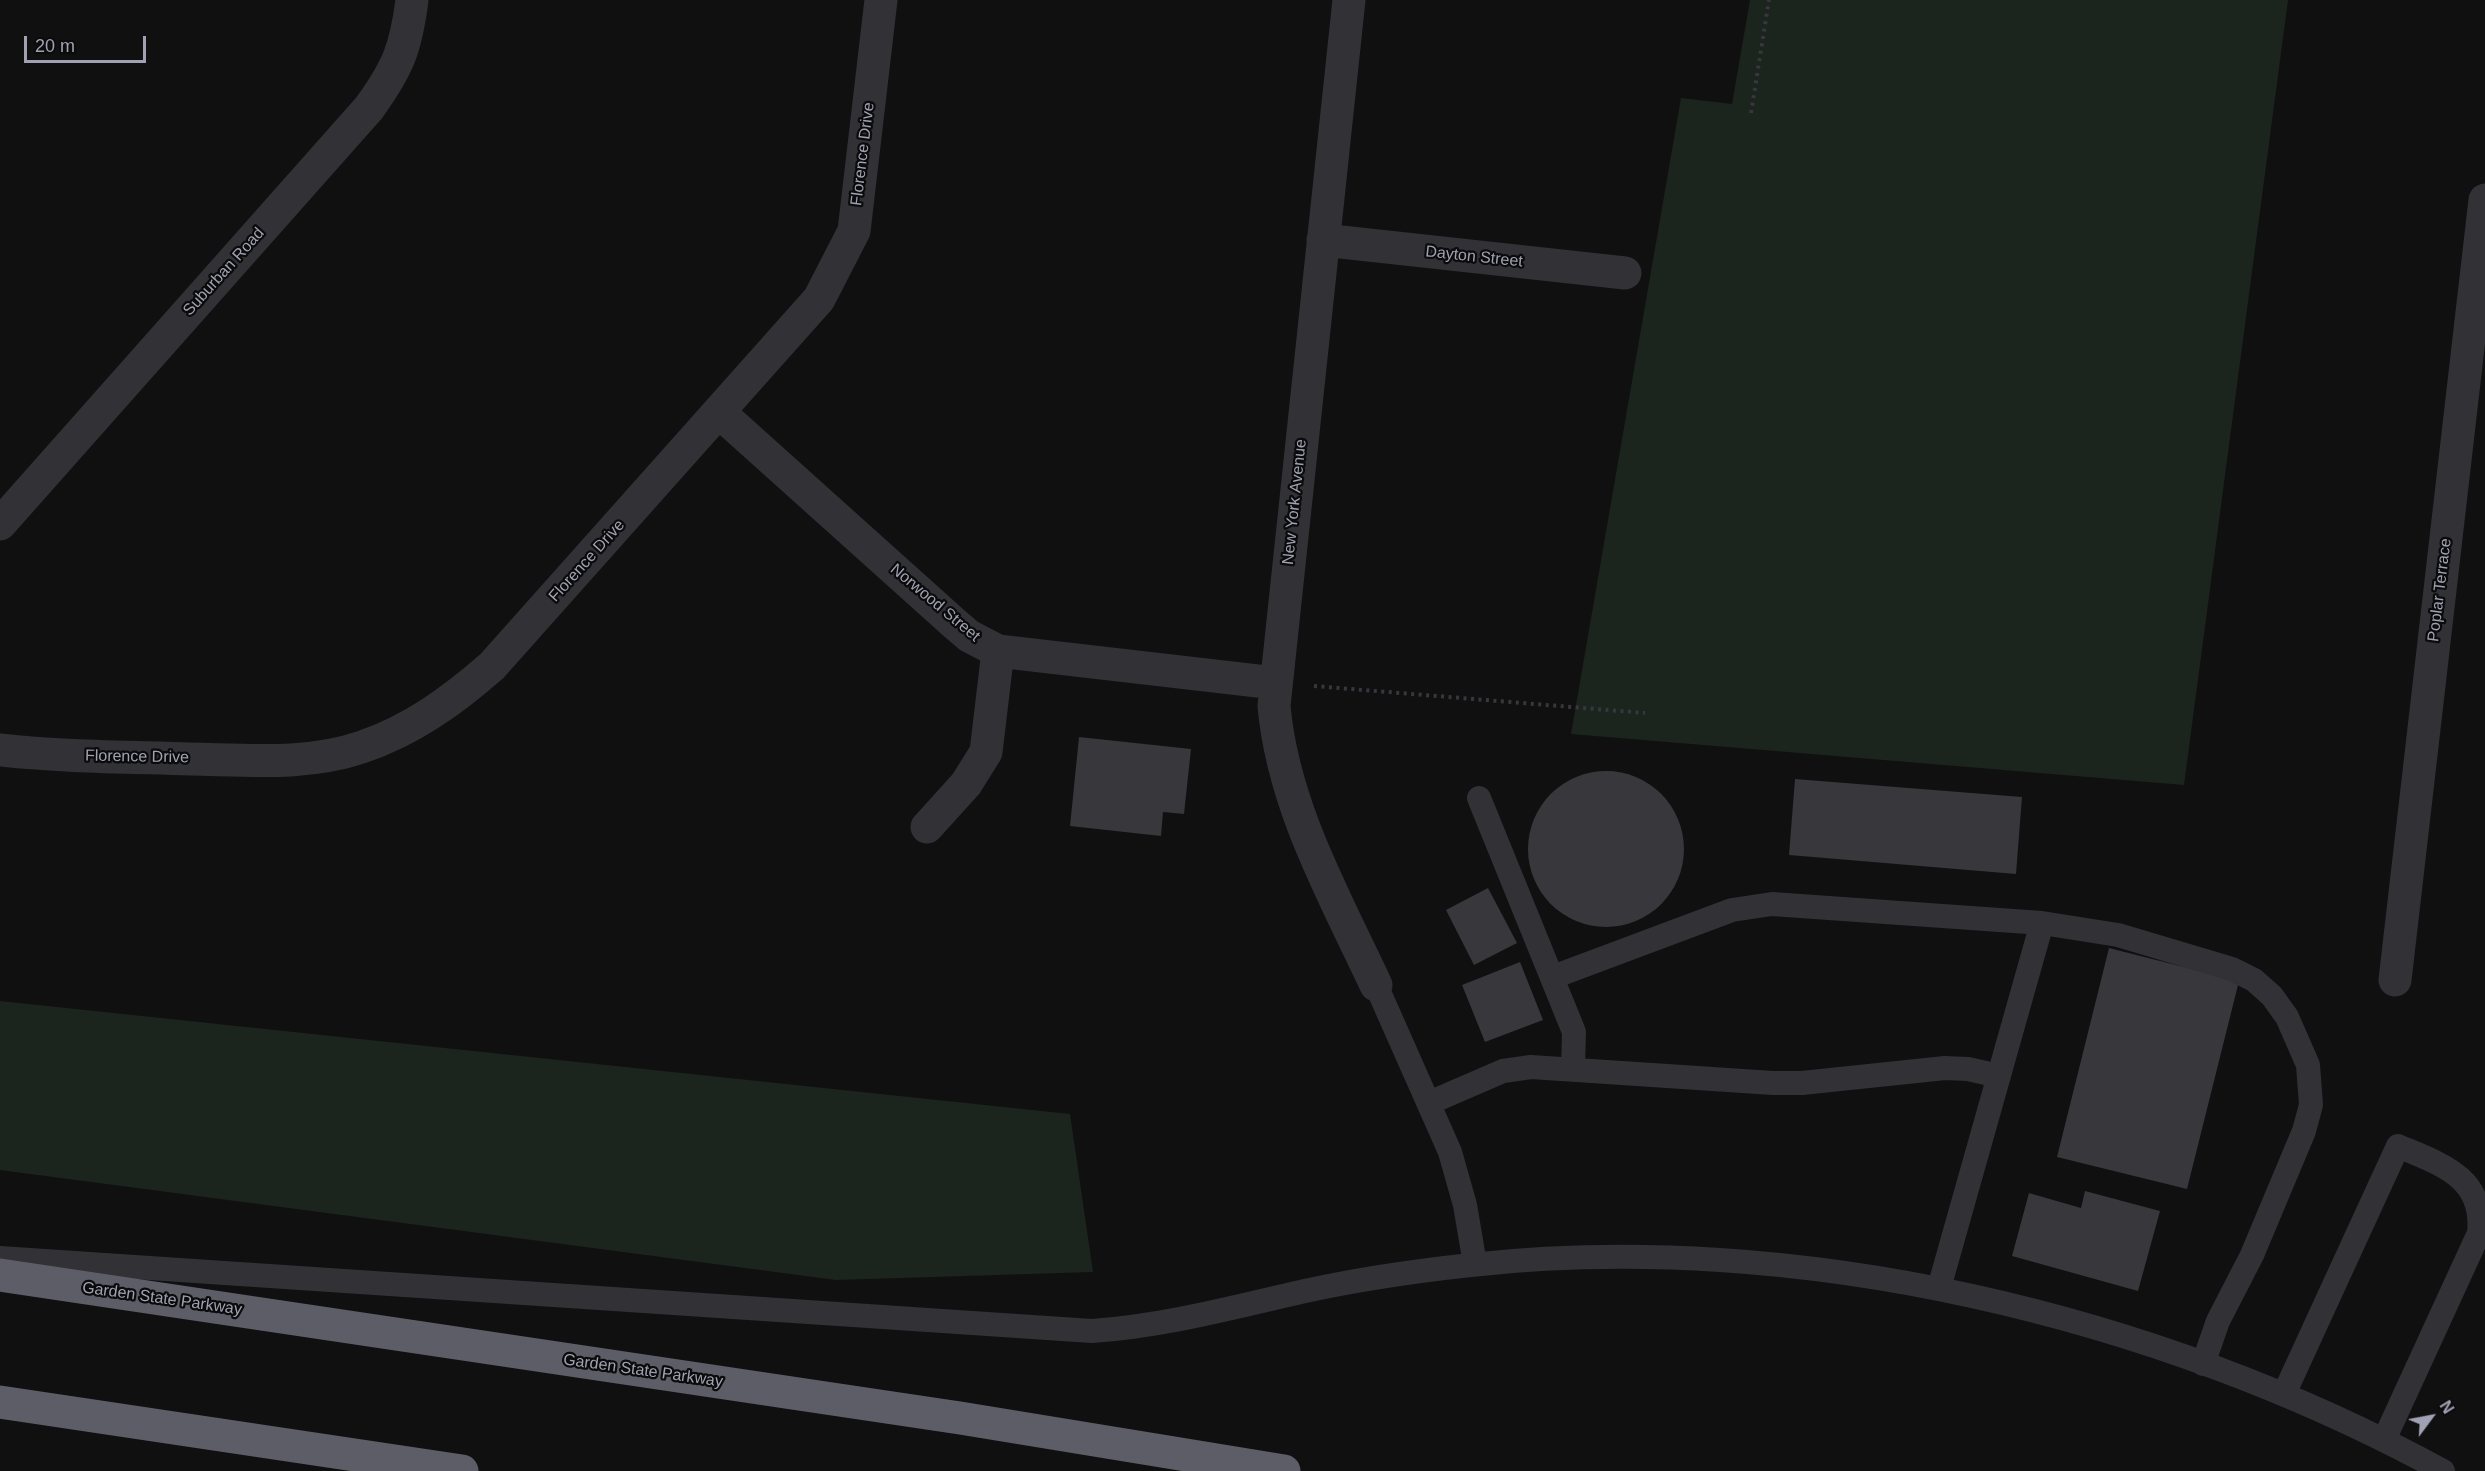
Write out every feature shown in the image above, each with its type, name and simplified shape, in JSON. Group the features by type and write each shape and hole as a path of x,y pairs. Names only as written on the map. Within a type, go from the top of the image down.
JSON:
{"highway":[{"name":"Garden State Parkway","path":"0,1275 960,1418 1284,1471"},
{"path":"0,1402 462,1471"}],"street":[{"name":"Suburban Road","path":"0,524 369,108 399,62 407,39 412,0"},
{"name":"Florence Drive","path":"0,750 90,757 297,759 359,748 388,737 442,707 492,666 819,299 854,231 881,0"},
{"name":"New York Avenue","path":"1349,0 1275,682 1276,729 1288,786 1311,845 1376,985"},
{"name":"Poplar Terrace","path":"2395,980 2485,200"},
{"name":"Dayton Street","path":"1323,240 1624,273"},
{"name":"Norwood Street","path":"720,412 954,624 969,636 998,651 1275,682"},
{"path":"927,827 966,784 986,752 998,651"}],"lane":[{"path":"1479,798 1574,1032 1573,1069"},
{"path":"1553,977 1732,910 1752,905 1772,904 2042,923 2118,935 2206,960 2254,980 2271,996 2287,1017 2308,1065 2311,1105 2304,1131 2252,1255 2218,1321 2203,1364"},
{"path":"1939,1288 2042,923"},
{"path":"1376,985 1429,1103 1458,1180 1475,1264"},
{"path":"1429,1103 1503,1071 1531,1067 1773,1083 1802,1083 1945,1068 1968,1069 1999,1076"},
{"path":"2284,1395 2398,1146 2455,1171 2469,1183 2480,1199 2483,1216 2479,1233 2384,1440"},
{"path":"0,1258 1092,1331 1177,1322 1364,1279 1475,1264 1554,1260 1657,1259 1801,1269 1939,1288 2091,1327 2203,1364 2284,1395 2384,1440 2444,1471"}],"path":[{"path":"1751,112 1769,0"},
{"path":"1275,682 1645,713"}],"shaded area":[{"path":"1750,0 2288,0 2184,785 1571,734 1681,98 1732,104"},
{"path":"0,1001 1070,1114 1093,1272 836,1280 0,1170"}],"building":[{"path":"1079,737 1191,749 1184,814 1163,812 1161,836 1070,826"},
{"path":"1606,771 1621,772 1636,777 1650,784 1661,794 1671,805 1678,819 1683,834 1683,864 1678,879 1671,893 1661,904 1650,914 1636,921 1621,926 1606,927 1591,926 1576,921 1562,914 1551,904 1541,893 1534,879 1529,864 1528,849 1529,834 1534,819 1541,805 1551,794 1562,784 1576,777 1591,772"},
{"path":"1795,779 2022,797 2016,874 1789,855"},
{"path":"1488,888 1517,943 1474,965 1446,910"},
{"path":"2109,948 2239,981 2187,1189 2057,1157"},
{"path":"1520,962 1543,1020 1485,1042 1462,985"},
{"path":"2085,1191 2160,1211 2138,1291 2012,1256 2029,1193 2081,1208"}]}
